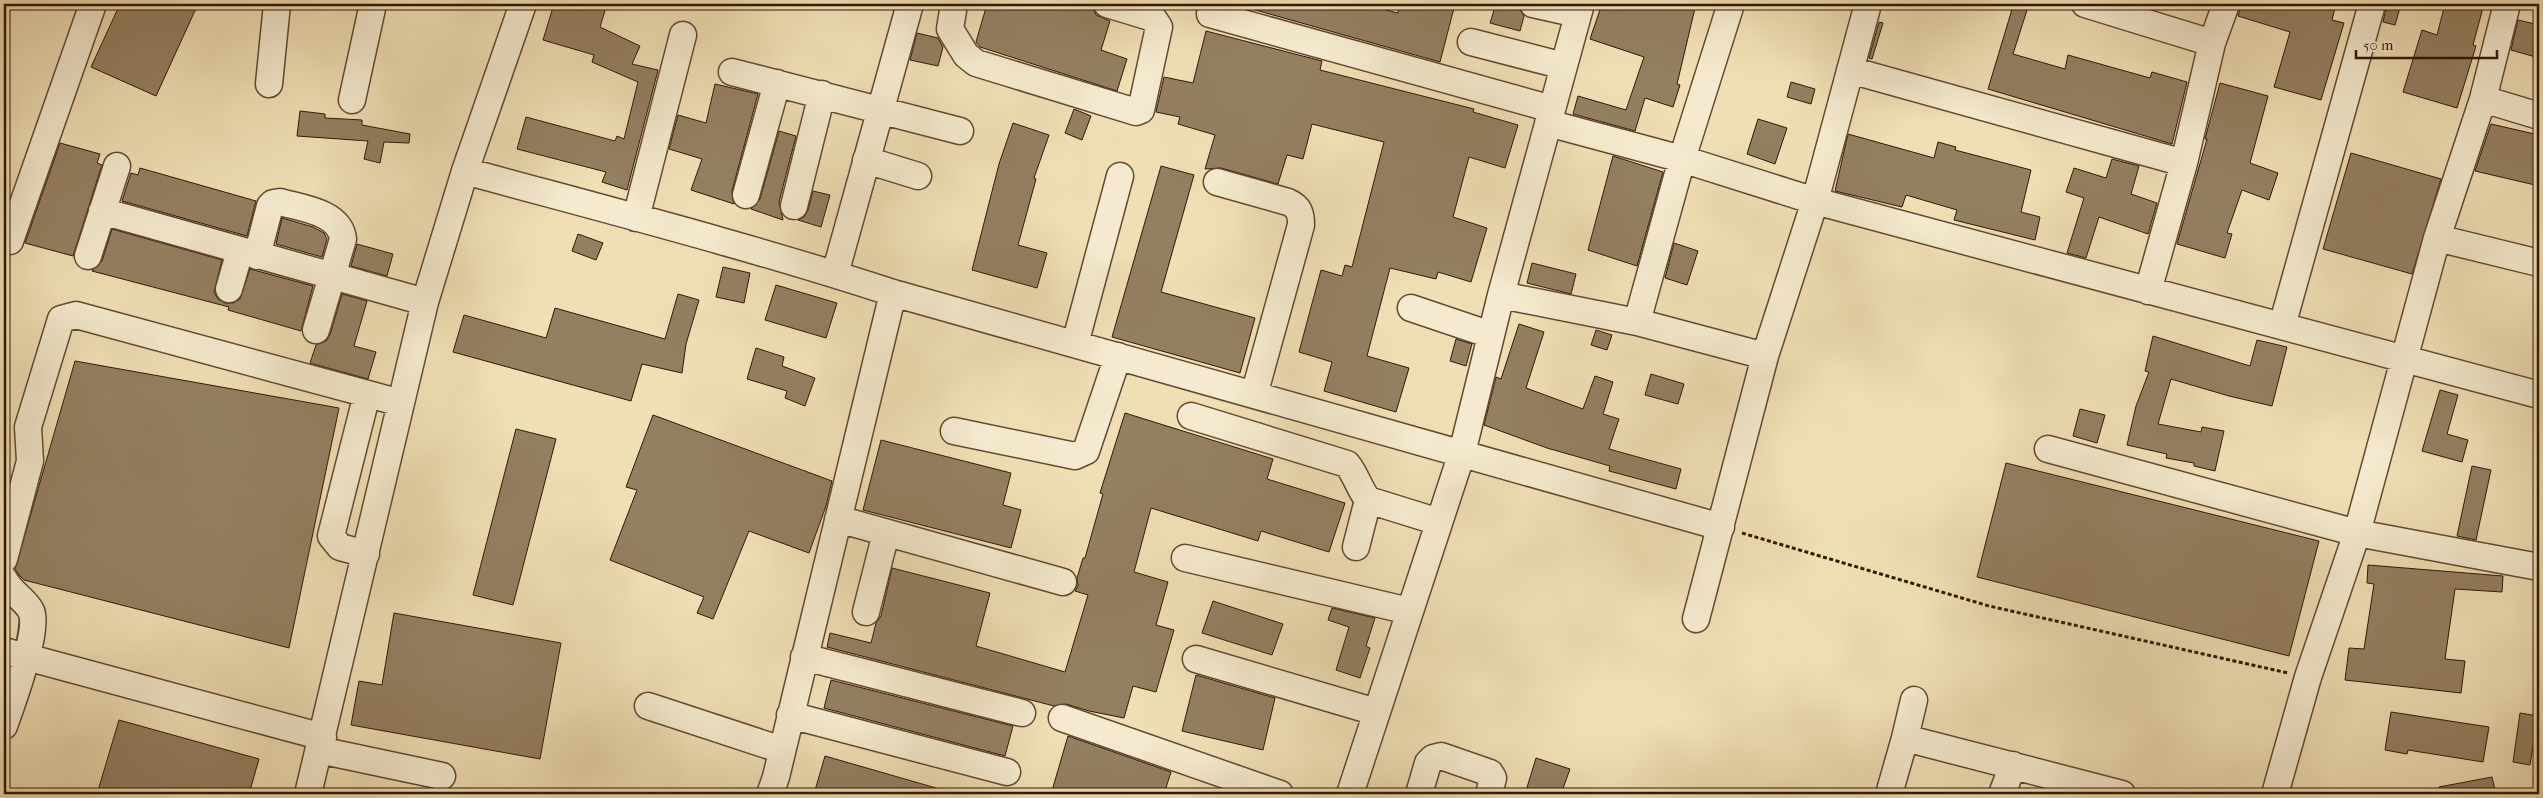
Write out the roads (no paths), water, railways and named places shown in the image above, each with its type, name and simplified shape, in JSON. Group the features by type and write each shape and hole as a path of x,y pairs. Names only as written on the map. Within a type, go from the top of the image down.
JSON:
{"street":[{"path":"10,241 93,4"},
{"path":"269,84 277,4"},
{"path":"352,100 373,4"},
{"path":"308,794 425,302 465,171 523,4"},
{"path":"835,274 910,4"},
{"path":"954,4 950,29 966,55 976,63 1136,112 1141,110 1159,27 1158,22 1153,18 1107,4"},
{"path":"1350,794 1462,453 1501,295 1579,9 1533,4"},
{"path":"1637,322 1682,159 1731,4"},
{"path":"1696,620 1722,527 1765,356 1815,200 1868,4"},
{"path":"2085,4 2212,43"},
{"path":"2148,291 2184,163 2212,43 2226,4"},
{"path":"2282,326 2372,4"},
{"path":"2276,794 2308,677 2357,533 2437,238 2483,99 2507,4"},
{"path":"1210,14 1550,116 1815,200 2539,395"},
{"path":"636,218 684,35"},
{"path":"1471,42 1564,66"},
{"path":"1850,70 2184,163"},
{"path":"732,72 960,131"},
{"path":"746,195 777,83"},
{"path":"794,206 822,94"},
{"path":"2483,99 2539,116"},
{"path":"866,160 918,176"},
{"path":"88,256 117,166"},
{"path":"465,171 835,274 893,293 1722,527"},
{"path":"1075,344 1120,176"},
{"path":"1216,182 1288,202 1296,206 1301,214 1301,225 1254,395"},
{"path":"229,289 249,253 273,202 280,202 329,218 338,223 342,230 343,239 316,330"},
{"path":"102,211 425,302"},
{"path":"2437,238 2539,263"},
{"path":"773,786 893,293"},
{"path":"1501,295 1637,322 1765,356"},
{"path":"1411,308 1491,335"},
{"path":"4,559 30,460 28,427 62,319 76,316 401,403"},
{"path":"954,431 1075,456 1082,455 1086,451 1118,356"},
{"path":"366,554 340,547 331,536 367,394"},
{"path":"1191,416 1347,464 1354,473 1361,492 1368,500 1439,522"},
{"path":"2048,449 2357,533 2539,566"},
{"path":"1356,547 1368,500"},
{"path":"838,520 1063,582"},
{"path":"866,612 886,533"},
{"path":"1185,558 1410,611"},
{"path":"4,579 15,596 30,610 33,617 15,654 4,726"},
{"path":"15,654 321,743 442,776"},
{"path":"804,657 1022,713"},
{"path":"1196,659 1376,712"},
{"path":"1889,794 1914,700"},
{"path":"648,706 782,750"},
{"path":"790,715 1007,772"},
{"path":"1062,718 1280,794"},
{"path":"1905,738 2122,794"},
{"path":"1420,794 1428,763 1433,758 1442,756 1490,773 1492,778 1489,794"},
{"path":"2002,794 2013,765"}]}
